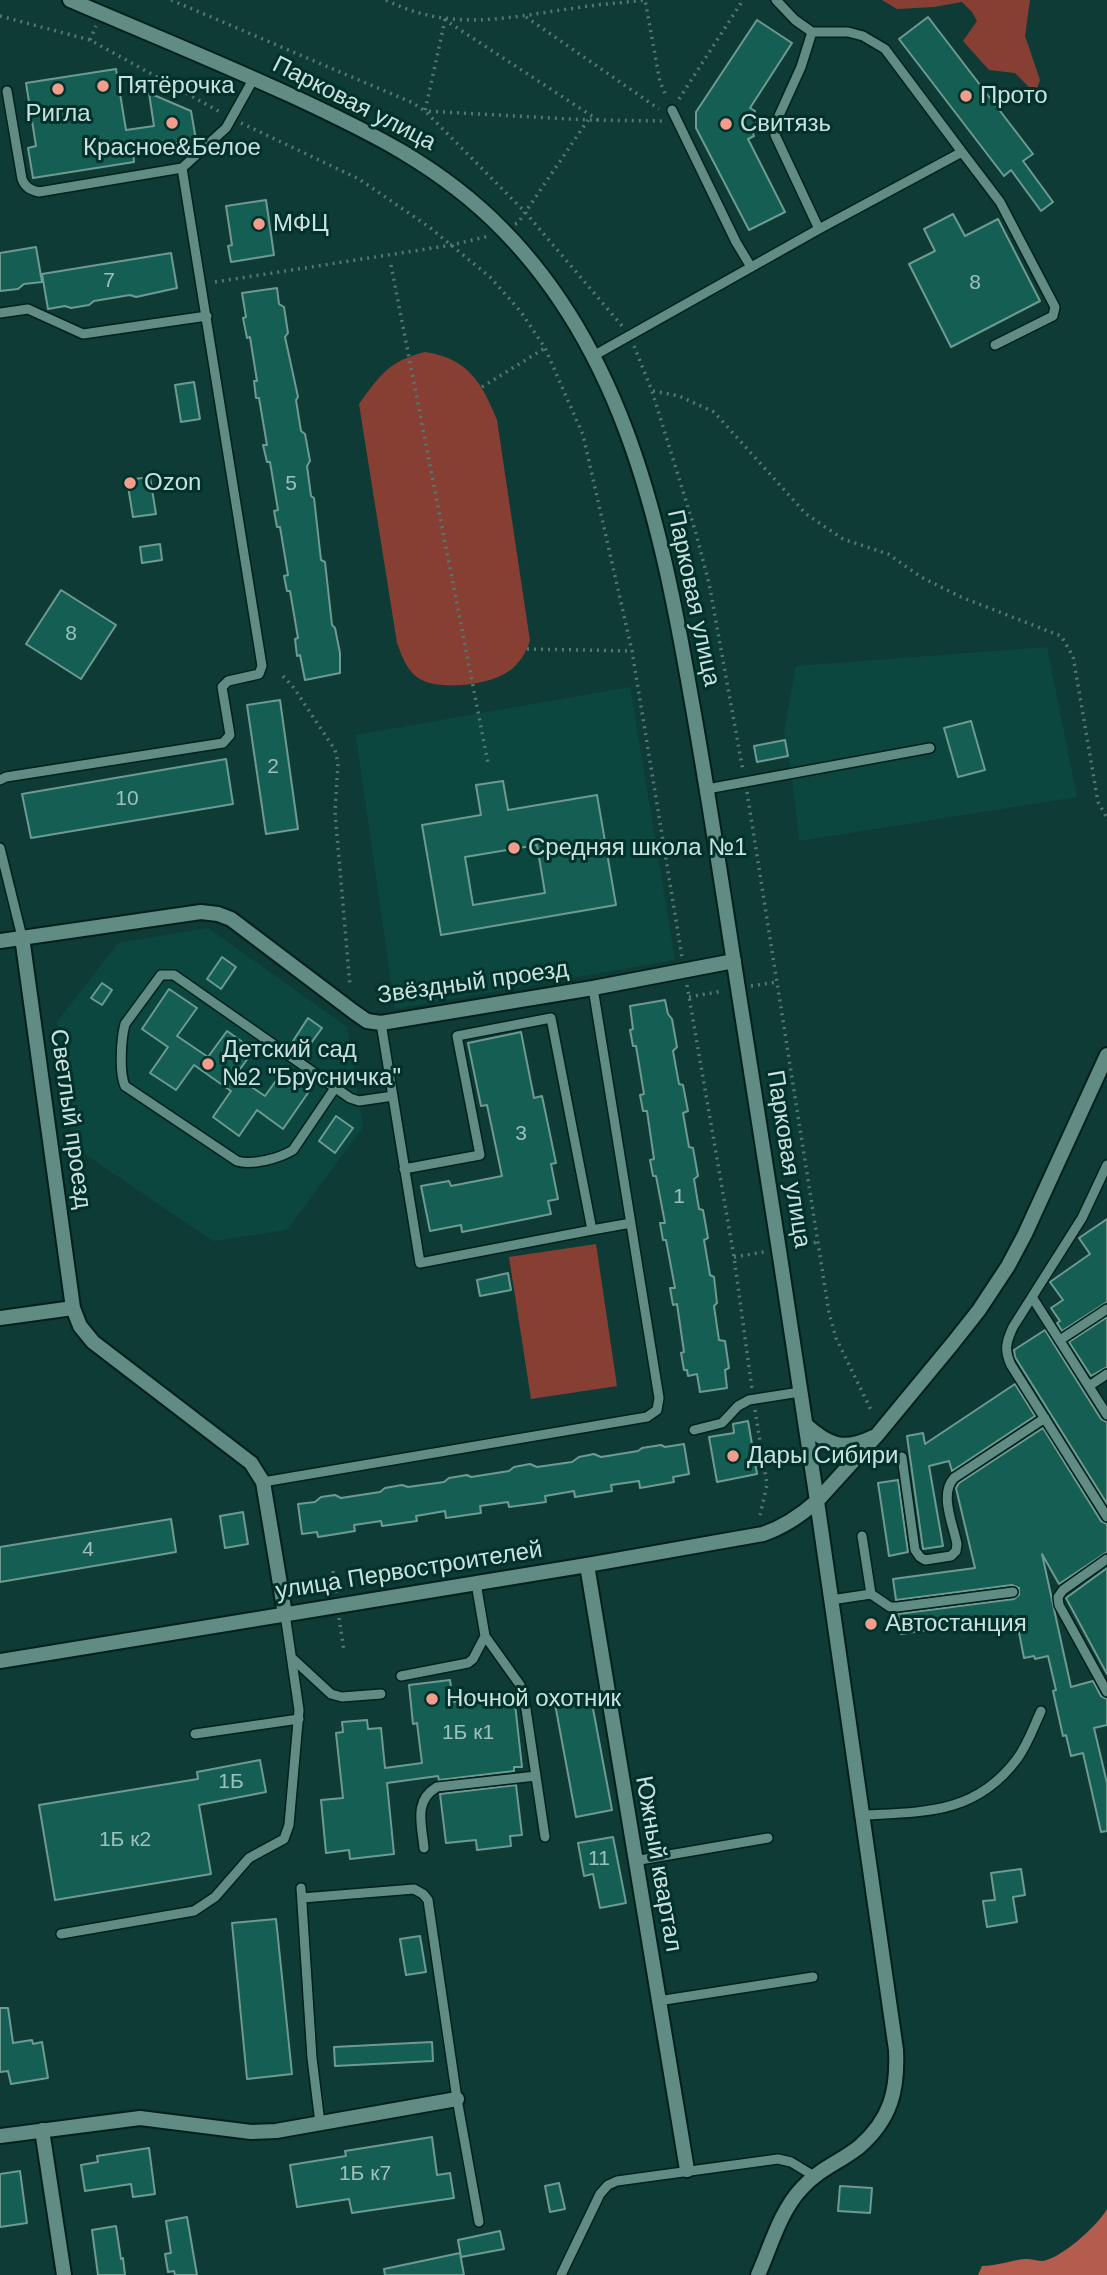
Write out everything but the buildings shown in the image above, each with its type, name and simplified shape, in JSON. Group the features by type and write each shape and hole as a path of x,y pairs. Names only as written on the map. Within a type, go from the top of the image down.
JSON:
{"street":[{"name":"Парковая улица","path":"69,0 254,78 394,145 447,180 503,229 553,289 594,355 617,405 638,463 662,549 707,789 806,1425 897,2050 897,2078 892,2101 878,2126 859,2147 814,2176 799,2190 788,2207 758,2275"},
{"name":"Звёздный проезд","path":"0,941 201,912 218,914 231,919 355,1013 367,1021 381,1023 593,988 734,961"},
{"name":"Светлый проезд","path":"22,937 73,1308"},
{"name":"улица Первостроителей","path":"0,1661 587,1565 763,1534 780,1528 817,1502 877,1435 979,1310 1025,1234 1107,1055"},
{"path":"0,1318 73,1308 80,1326 93,1342 251,1463 263,1482 285,1614"},
{"path":"806,1425 830,1443 845,1446 877,1435"},
{"name":"Южный квартал","path":"587,1565 687,2170"},
{"path":"0,2136 140,2118 251,2132 276,2131 457,2099"},
{"path":"42,2130 64,2275"}],"lane":[{"path":"776,0 795,20 812,32 848,32 870,39 885,49 1000,202 1055,307 1053,316 995,345"},
{"path":"812,32 801,67 777,120 775,135 819,229"},
{"path":"7,92 24,186 39,192 182,168 219,136 254,78"},
{"path":"672,110 736,242 751,267"},
{"path":"594,355 962,152"},
{"path":"0,780 223,743 230,735 222,687 228,681 258,674 262,666 182,168"},
{"path":"0,313 28,309 82,334 207,316"},
{"path":"707,789 930,748"},
{"path":"0,848 22,937"},
{"path":"335,1088 293,1150 286,1155 245,1163 237,1161 125,1086 122,1079 125,1024 161,975 174,975 350,1098 359,1101 393,1096"},
{"path":"263,1482 647,1417 657,1410 659,1398 593,988"},
{"path":"404,1169 480,1155 457,1036 551,1018 592,1230"},
{"path":"381,1023 420,1263 631,1223"},
{"path":"1107,1165 1082,1218 1005,1343 1006,1355 1107,1517"},
{"path":"1032,1297 1107,1415"},
{"path":"1060,1340 1107,1309"},
{"path":"1088,1386 1107,1374"},
{"path":"694,1430 722,1423 738,1406 754,1400 800,1392"},
{"path":"902,1457 915,1550 925,1560 951,1556 956,1551 957,1544 946,1493 948,1484 1045,1418"},
{"path":"862,1536 870,1594"},
{"path":"1107,1559 1063,1590 1058,1597 1059,1605 1107,1692"},
{"path":"476,1583 485,1636 520,1685 524,1696 545,1837"},
{"path":"831,1600 870,1594 890,1607 897,1607 1013,1592"},
{"path":"61,1934 194,1911 215,1897 250,1858 284,1839 289,1825 299,1719 285,1614"},
{"path":"401,1676 468,1664 485,1636"},
{"path":"292,1658 331,1694 342,1697 381,1694"},
{"path":"863,1815 942,1809 968,1800 986,1789 1018,1757 1041,1711"},
{"path":"195,1734 299,1719"},
{"path":"424,1848 420,1808 424,1799 437,1787 536,1776"},
{"path":"634,1861 768,1838"},
{"path":"320,2123 312,2058 301,1893 414,1889 428,1900 457,2099 479,2222"},
{"path":"658,2001 813,1977"},
{"path":"561,2275 600,2194 608,2185 617,2181 778,2159 791,2162 814,2176"}],"path":[{"path":"171,0 404,99 425,111 525,212 619,321 629,337 652,391 709,583 745,783 830,1313 836,1338 872,1412"},
{"path":"386,0 417,14 445,20 526,16 646,0 660,82 672,110"},
{"path":"672,110 743,0"},
{"path":"0,16 90,40 263,135 338,167 359,179 452,245 489,277 521,312 545,348 583,435 632,650 734,1257 767,1485 760,1515"},
{"path":"526,16 678,122"},
{"path":"425,111 445,20"},
{"path":"445,20 598,120"},
{"path":"425,111 678,122"},
{"path":"215,282 483,239 518,223 588,120"},
{"path":"391,265 488,763"},
{"path":"482,387 545,348"},
{"path":"652,391 679,396 714,412 806,514 843,539 888,554 921,577 961,597 1061,636 1073,656 1098,802 1107,818"},
{"path":"527,649 632,650"},
{"path":"283,676 294,688 335,750 338,763 335,812 350,986"}],"shaded area":[{"path":"882,0 1030,0 1025,36 1040,80 1036,91 1015,73 989,70 963,41 977,21 962,2 897,9"},
{"path":"425,352 452,360 472,374 497,420 530,641 522,658 509,671 490,680 465,685 440,685 415,676 408,668 397,643 359,404 386,370 402,360"},
{"path":"1047,647 1077,797 799,841 788,756 757,762 754,746 785,740 784,731 796,666"},
{"name":"Средняя школа №1","path":"630,687 675,960 395,1009 356,735"},
{"name":"Детский сад №2 \"Брусничка\"","path":"208,928 347,1027 363,1127 287,1230 213,1241 73,1146 57,1022 118,943"},
{"path":"596,1244 617,1386 531,1399 509,1257"},
{"path":"1107,2209 1107,2275 978,2275 982,2266 1028,2259 1051,2259 1079,2240"}],"place":[{"name":"Пятёрочка","path":"103,86"},
{"name":"Ригла","path":"58,89"},
{"name":"Прото","path":"966,96"},
{"name":"Красное&Белое","path":"172,123"},
{"name":"Свитязь","path":"726,124"},
{"name":"МФЦ","path":"259,224"},
{"name":"Ozon","path":"130,483"},
{"name":"Средняя школа №1","path":"514,848"},
{"name":"Детский сад №2 \"Брусничка\"","path":"208,1064"},
{"name":"Дары Сибири","path":"733,1456"},
{"name":"Автостанция","path":"871,1624"},
{"name":"Ночной охотник","path":"432,1699"}]}
